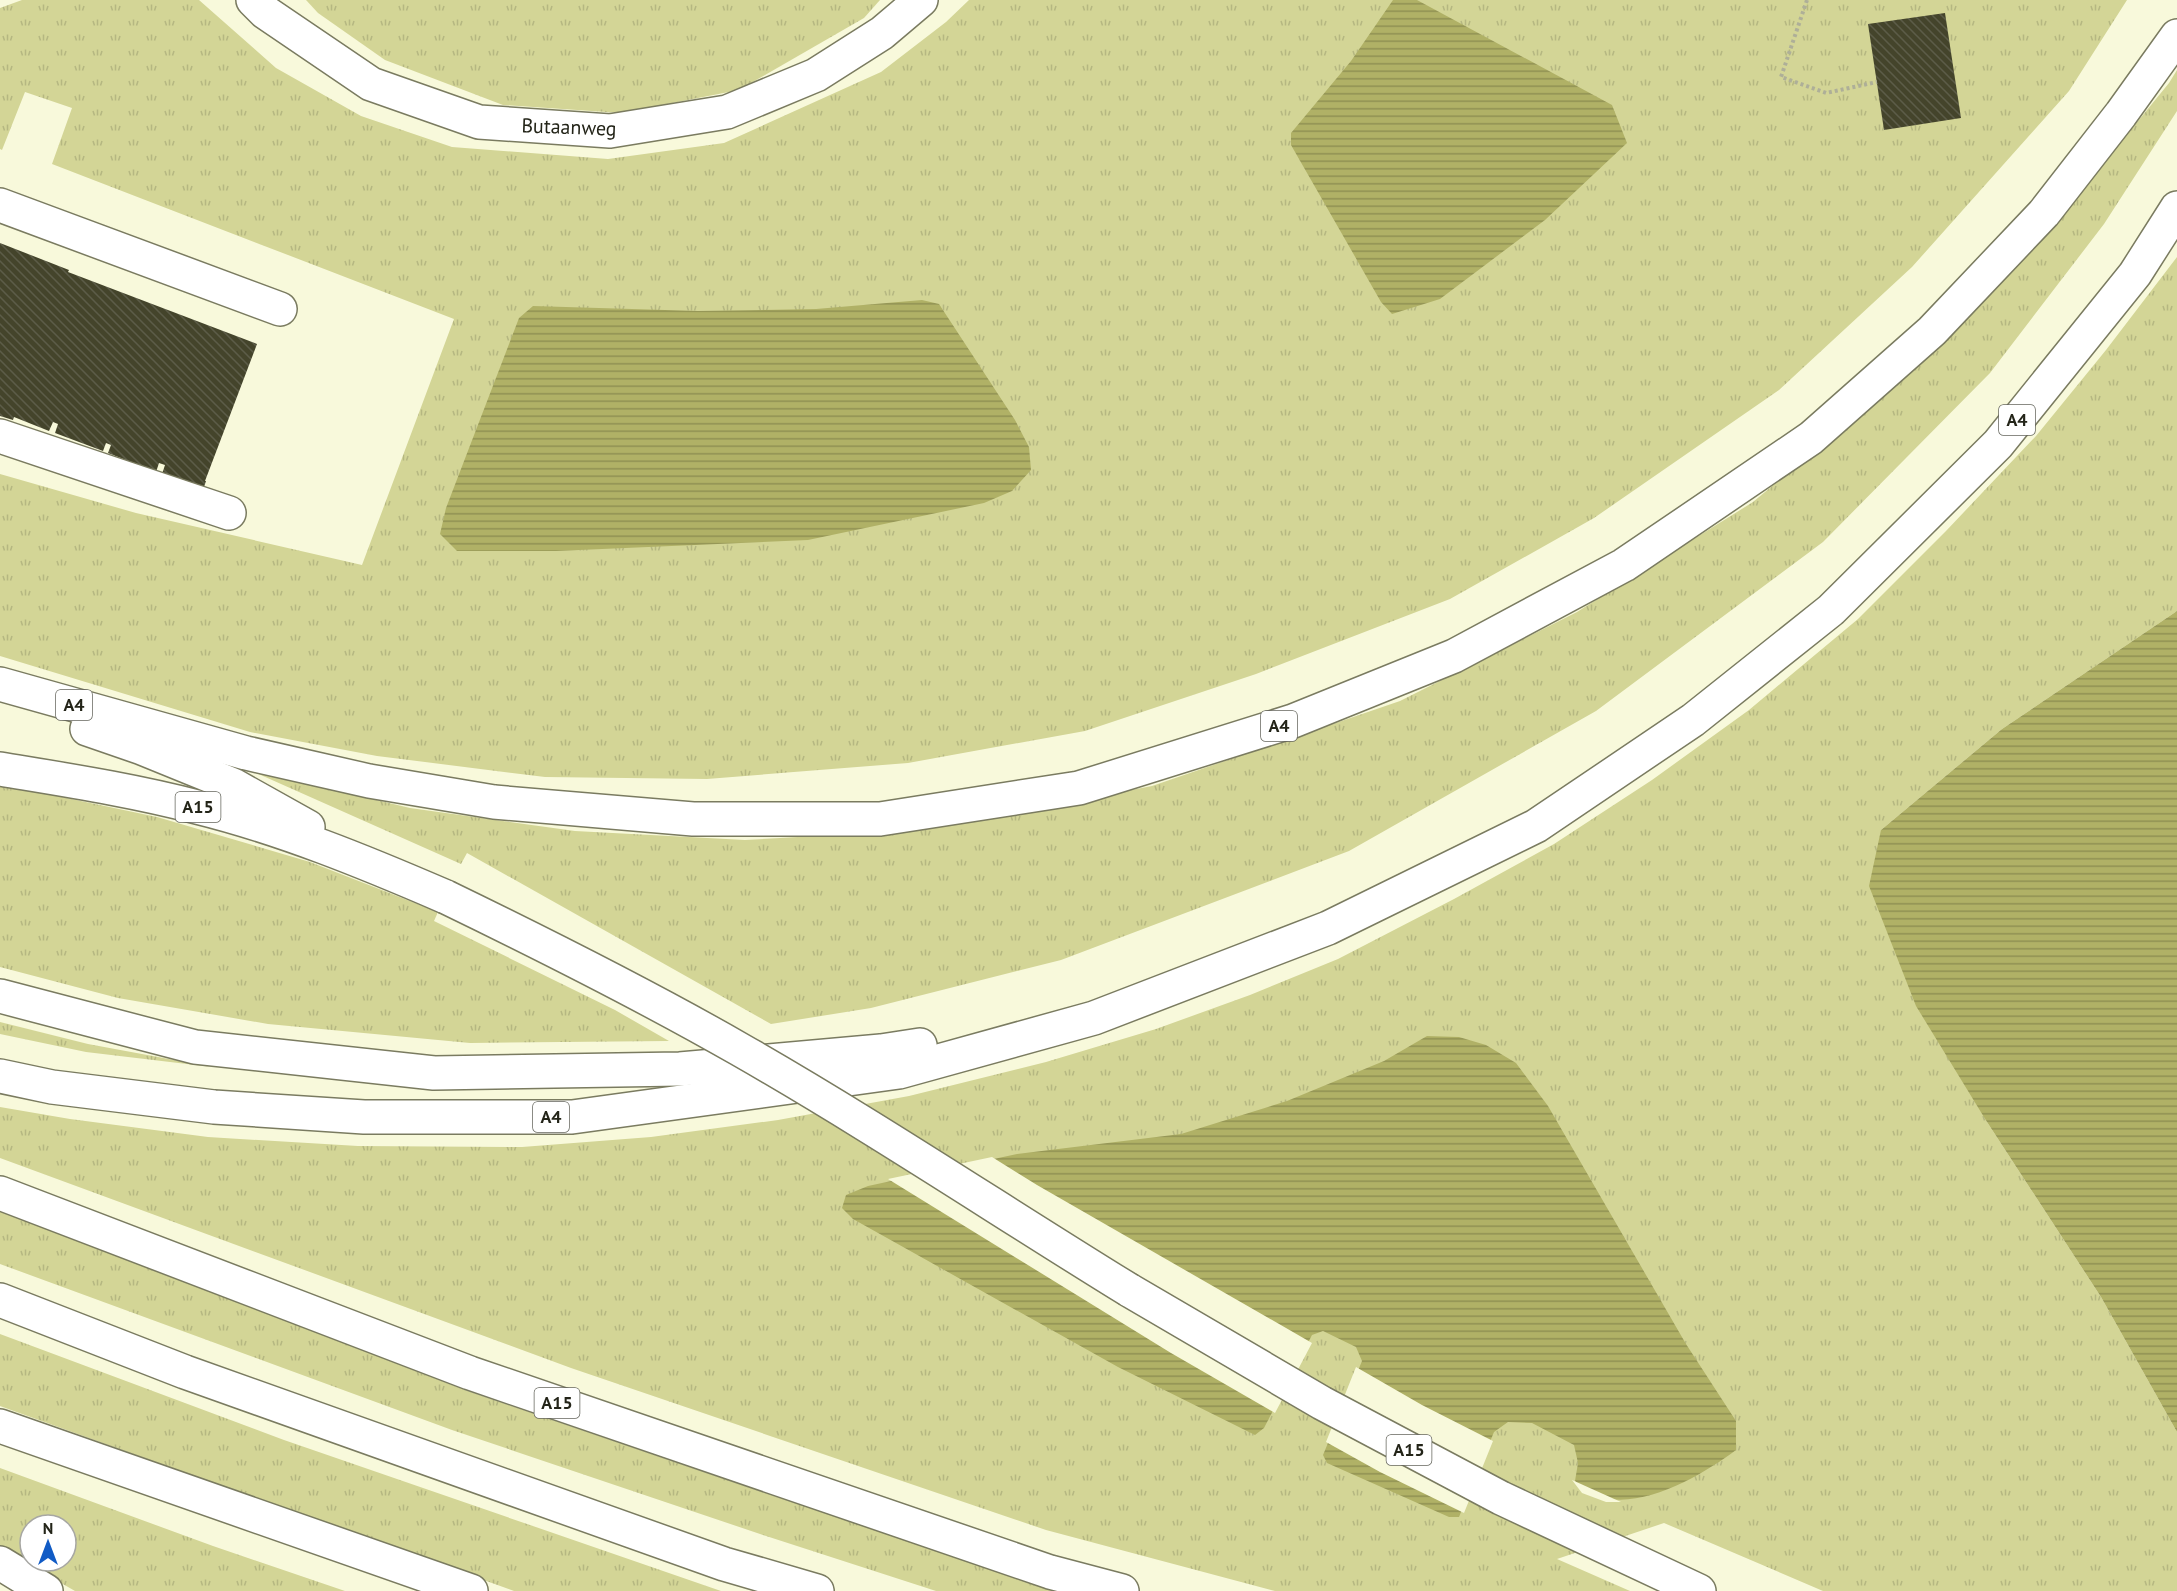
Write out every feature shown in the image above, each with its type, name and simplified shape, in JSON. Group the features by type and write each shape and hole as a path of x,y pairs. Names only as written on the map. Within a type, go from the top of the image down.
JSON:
{"main road":[{"name":"Butaanweg","path":"253,0 265,12 371,84 479,122 610,131 727,112 816,75 882,33 921,0"},
{"name":"A4","path":"0,684 246,753 369,781 494,802 693,819 880,819 1079,788 1293,721 1454,656 1624,565 1801,444 1932,331 2044,213 2121,114 2177,36"},
{"path":"0,205 280,309"},
{"name":"A4","path":"0,1076 52,1086 214,1107 364,1117 572,1117 899,1072 1094,1018 1328,927 1536,826 1693,720 1831,610 1998,444 2134,274 2177,208"},
{"path":"0,436 229,513"},
{"name":"A15","path":"0,700 142,748 233,784 389,872"},
{"name":"A15","path":"0,769 108,786 199,807 278,831 389,872 446,897 634,990 740,1050 1129,1290 1322,1403 1501,1498 1699,1591"},
{"name":"A4","path":"0,996 195,1047 434,1073 680,1069 881,1051 1094,1018"},
{"name":"A15","path":"0,1193 470,1373 1050,1572 1122,1591"},
{"path":"0,1300 219,1384 724,1564 817,1591"},
{"path":"0,1426 471,1591"},
{"path":"0,1563 46,1591"}],"path":[{"path":"1808,0 1781,77 1826,93 1877,82"}],"green space":[{"path":"22,0 199,0 276,68 361,116 452,147 608,159 724,143 881,72 946,22 969,0 2127,0 2069,91 1912,267 1779,390 1594,518 1450,599 1256,674 1085,731 908,763 707,779 545,777 377,756 250,732 0,656 0,474 136,513 362,565 454,319 52,164 72,108 25,92 2,150 0,149 0,8"},
{"path":"306,0 880,0 864,18 739,90 621,113 503,105 385,60 318,13"},
{"path":"2177,70 2177,111 2104,224 1990,373 1823,542 1596,711 1349,851 1061,960 871,1008 771,1024 467,853 461,864 247,769 410,808 575,831 745,840 922,830 1152,786 1400,701 1577,612 1753,502 1918,365 2050,229 2169,83"},
{"path":"2177,257 2177,611 2002,729 1881,830 1987,1122 2101,1297 2177,1432 2177,1591 1823,1591 1664,1523 1557,1559 1630,1591 1275,1591 1046,1530 571,1368 0,1158 0,1107 70,1119 208,1137 358,1146 522,1147 651,1137 778,1120 909,1096 1046,1062 1156,1029 1250,995 1338,959 1554,844 1652,780 1749,710 1858,619 2036,436"},
{"path":"0,784 157,817 310,862 438,912 434,921 615,1010 669,1041 470,1043 268,1024 118,998 0,967"},
{"path":"0,1022 88,1044 212,1067 86,1052 0,1034"},
{"path":"0,1210 465,1390 777,1497 1071,1591 936,1591 452,1430 0,1264"},
{"path":"0,1334 284,1440 721,1591 514,1591 0,1406"},
{"path":"0,1468 213,1546 345,1591 75,1591 44,1573 78,1573 78,1513 18,1513 18,1558 0,1548"}],"shaded area":[{"path":"1393,0 1417,0 1612,105 1627,143 1545,220 1440,299 1392,314 1381,302 1291,145 1291,133 1351,61"},
{"path":"922,300 939,304 1015,420 1029,447 1031,470 1012,491 984,503 808,540 556,551 457,551 440,534 446,508 519,318 533,306 698,311 816,309"},
{"path":"2177,611 2177,1432 2101,1297 1987,1122 1916,1006 1869,886 1881,830 2002,729"},
{"path":"1427,1036 1459,1037 1486,1045 1516,1063 1548,1106 1686,1344 1736,1421 1736,1450 1720,1462 1657,1493 1634,1499 1612,1499 1592,1494 1575,1481 1578,1463 1574,1445 1532,1423 1508,1422 1494,1432 1459,1517 1449,1517 1327,1463 1323,1455 1362,1361 1356,1347 1323,1331 1312,1335 1264,1428 1255,1435 1118,1367 853,1219 842,1208 846,1195 868,1186 1017,1154 1181,1134 1287,1101 1384,1061"}],"pier":[{"path":"992,1157 1312,1343 1275,1413 1171,1353 888,1179"},
{"path":"1356,1367 1422,1405 1493,1441 1464,1513 1380,1472 1326,1442"},
{"path":"1572,1480 1621,1502 1606,1502 1582,1493"}],"building":[{"path":"1945,13 1961,118 1884,130 1868,24"},
{"path":"0,243 69,270 68,272 257,344 203,490 162,474 165,465 159,463 156,472 108,453 111,445 106,443 103,451 55,433 58,424 53,422 49,431 14,417 13,420 0,416"}]}
